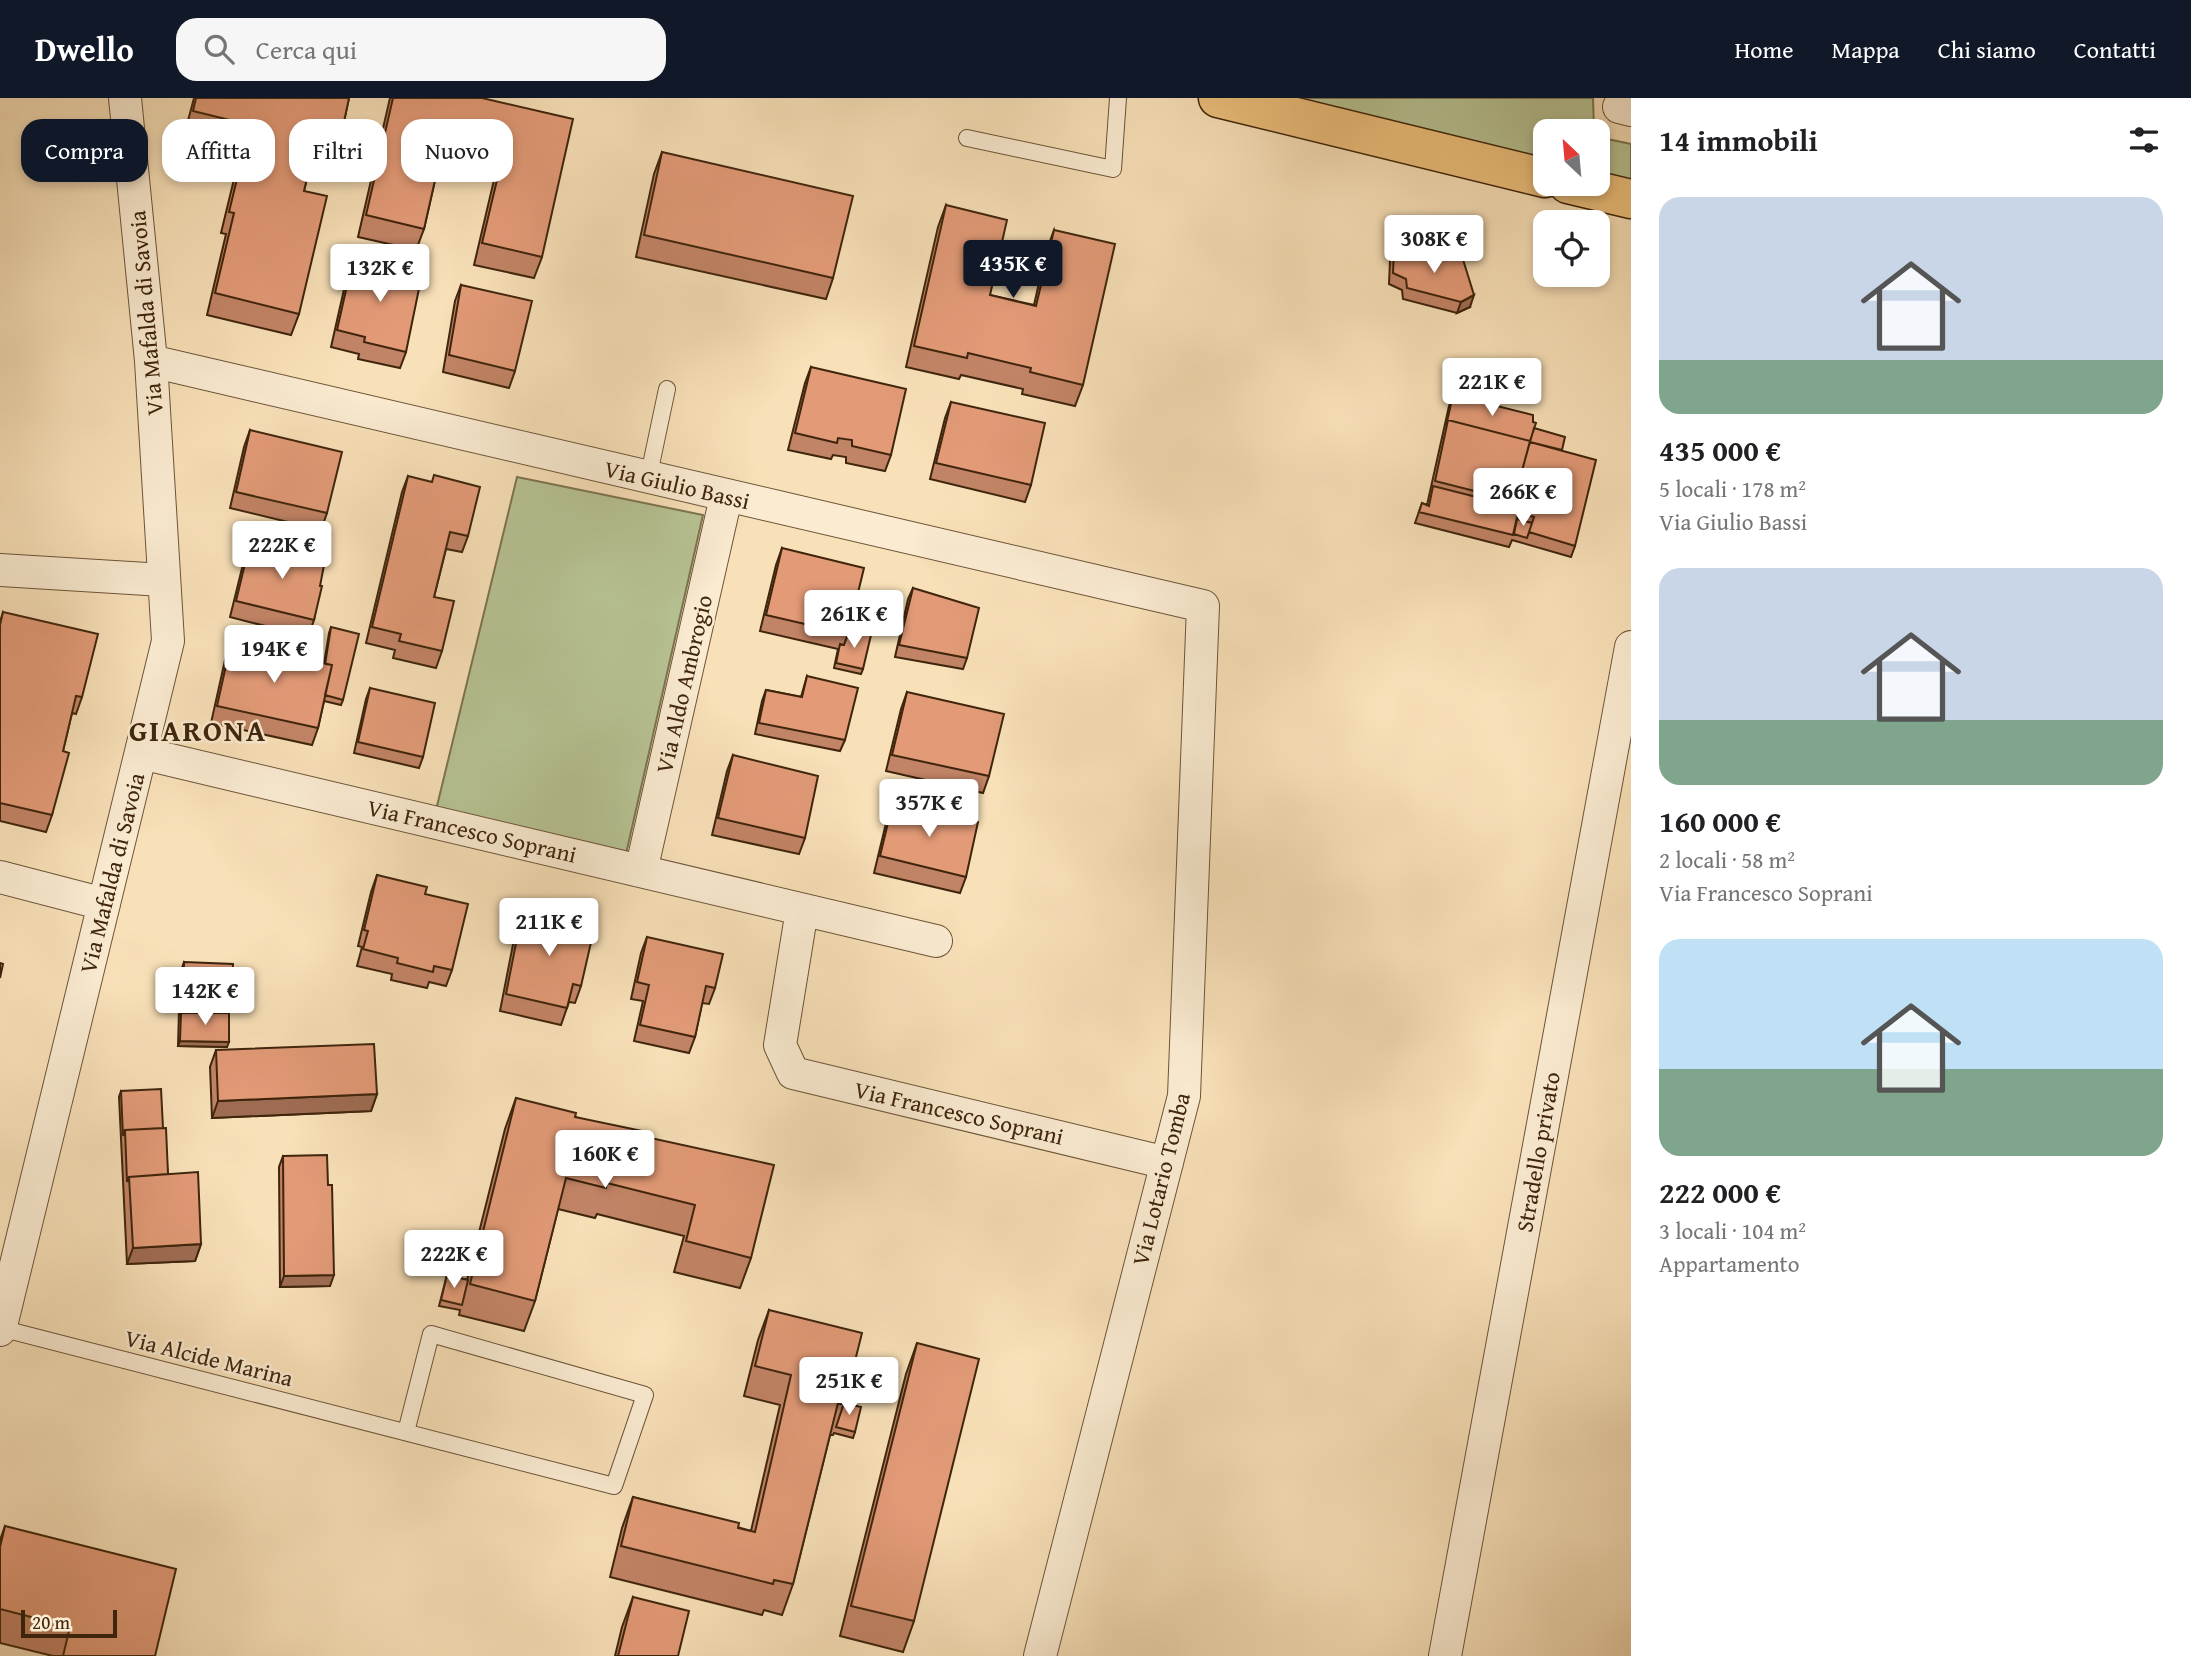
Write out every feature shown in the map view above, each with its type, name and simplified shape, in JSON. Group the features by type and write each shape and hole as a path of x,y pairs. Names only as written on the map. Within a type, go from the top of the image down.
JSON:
{"main road":[{"path":"1218,98 1533,175"},
{"path":"1610,194 1631,199"}],"street":[{"name":"Via Mafalda di Savoia","path":"0,1329 168,641 151,361 129,104"},
{"name":"Via Giulio Bassi","path":"151,361 648,479 1203,606"},
{"name":"Via Aldo Ambrogio","path":"641,871 726,497"},
{"path":"0,570 163,580"},
{"name":"Via Lotario Tomba","path":"1040,1656 1184,1096 1203,606"},
{"name":"Stradello privato","path":"1445,1656 1631,647"},
{"name":"Via Francesco Soprani","path":"141,753 936,941"},
{"path":"0,877 104,904"},
{"name":"Via Francesco Soprani","path":"802,910 779,1045 793,1073 1167,1163"}],"lane":[{"path":"967,138 1113,169 1118,98"},
{"path":"648,479 667,389"},
{"name":"Via Alcide Marina","path":"0,1329 614,1486 645,1395 431,1334 406,1432"}],"green space":[{"path":"1261,98 1593,98 1594,119 1533,119 1533,174"},
{"path":"1610,140 1631,144 1631,197 1610,189"},
{"path":"517,477 703,515 623,867 436,810"}],"building":[{"path":"196,98 349,98 345,119 289,119 289,182 306,182 304,191 327,196 299,314 215,293 234,213 229,212 236,182 275,182 275,119 226,119 193,111"},
{"path":"393,98 482,98 573,119 542,257 482,243 497,182 513,182 513,119 401,119 401,182 435,182 424,229 366,215 374,182 387,182 387,124"},
{"path":"662,152 853,196 833,278 644,235"},
{"path":"946,205 1007,220 990,295 1036,306 1054,230 1115,244 1083,385 1030,372 1031,368 968,353 967,358 914,346"},
{"path":"1394,249 1439,260 1461,253 1474,295 1461,302 1407,288 1406,279 1393,273"},
{"path":"353,259 422,274 406,352 364,342 365,337 337,330"},
{"path":"461,285 532,301 515,371 449,355"},
{"path":"811,367 906,389 891,455 852,446 852,440 838,438 837,443 795,433"},
{"path":"1453,395 1533,415 1533,422 1536,423 1530,441 1448,420 1446,426"},
{"path":"951,402 1045,423 1031,485 936,463"},
{"path":"1448,420 1530,441 1514,501 1435,481"},
{"path":"1534,428 1565,437 1562,450 1530,442"},
{"path":"250,430 342,452 327,513 236,492"},
{"path":"1530,442 1596,460 1575,546 1529,532 1534,517 1518,513 1513,535 1419,512 1422,503 1429,506 1433,486 1512,506"},
{"path":"434,475 480,487 468,536 450,532 434,597 454,601 442,651 399,641 401,634 372,627 408,476 432,482"},
{"path":"1517,519 1532,523 1527,538 1514,534"},
{"path":"250,543 325,560 314,620 236,601"},
{"path":"782,548 864,568 848,634 766,615"},
{"path":"913,588 979,608 967,658 899,645"},
{"path":"3,612 98,634 82,697 76,696 63,751 69,753 52,815 0,803 0,625"},
{"path":"331,627 359,634 343,700 325,695 332,665 325,664"},
{"path":"849,631 871,635 863,669 836,663 840,644 844,645"},
{"path":"231,643 332,665 318,728 217,706"},
{"path":"807,676 858,688 845,740 759,723 766,690 802,697"},
{"path":"370,688 435,703 423,757 358,742"},
{"path":"907,692 1004,714 989,776 892,755"},
{"path":"733,755 818,776 805,838 718,818"},
{"path":"893,802 978,822 966,877 880,856"},
{"path":"377,875 427,887 425,894 468,904 452,970 434,966 433,972 397,963 398,958 363,949 368,931 364,930"},
{"path":"523,908 595,925 581,986 573,984 567,1008 506,994"},
{"path":"647,937 723,954 715,988 706,986 695,1037 640,1025 649,985 637,982"},
{"path":"184,962 233,964 231,1007 183,1007"},
{"path":"181,1013 229,1013 229,1042 180,1041"},
{"path":"374,1044 377,1094 218,1101 216,1050"},
{"path":"161,1089 163,1128 125,1130 123,1136 121,1091"},
{"path":"516,1098 576,1113 575,1117 647,1132 646,1137 774,1165 751,1258 686,1241 695,1205 607,1183 606,1188 566,1178 535,1301 470,1284"},
{"path":"166,1128 168,1174 129,1177 127,1182 125,1130"},
{"path":"327,1155 328,1185 332,1185 334,1275 284,1276 283,1156"},
{"path":"198,1172 201,1244 133,1248 129,1177"},
{"path":"447,1275 468,1280 462,1305 441,1300"},
{"path":"769,1310 862,1333 844,1405 838,1403 793,1584 774,1580 773,1584 621,1546 633,1497 739,1523 738,1528 755,1532 791,1375 755,1366"},
{"path":"917,1343 979,1359 914,1621 851,1606"},
{"path":"844,1403 861,1407 855,1432 836,1427"},
{"path":"5,1526 176,1569 155,1656 63,1656 70,1627 0,1609 0,1547"},
{"path":"633,1597 689,1611 678,1656 618,1656"}],"district":[{"name":"GIARONA","path":"198,731"}]}
